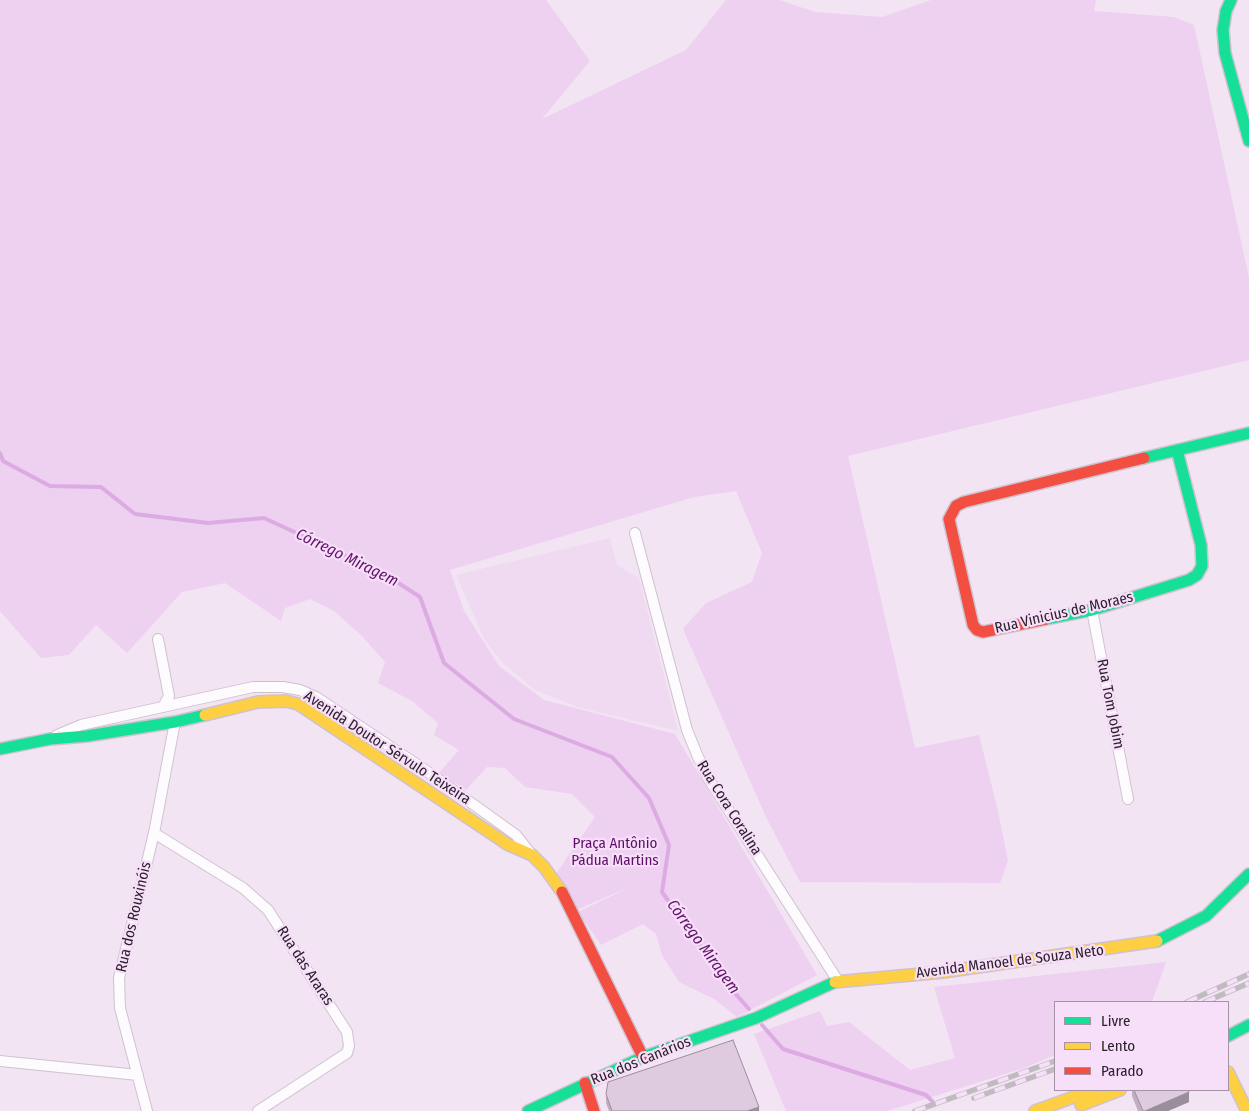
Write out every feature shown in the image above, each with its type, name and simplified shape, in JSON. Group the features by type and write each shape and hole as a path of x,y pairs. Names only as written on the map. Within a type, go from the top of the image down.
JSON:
{"street":[{"path":"1231,0 1226,11 1223,30 1225,53 1249,141"},
{"name":"Rua Vinicius de Moraes","path":"1177,450 1200,545 1202,566 1197,575 1189,580 1092,610 983,632 977,630 973,625 949,520 951,512 956,506 964,502 1177,450 1249,433"},
{"name":"Rua Cora Coralina","path":"635,533 687,730 698,757 708,778 838,981"},
{"name":"Rua Tom Jobim","path":"1092,610 1128,800"},
{"path":"158,639 169,696 163,707"},
{"name":"Avenida Doutor Sérvulo Teixeira","path":"50,739 81,725 253,687 288,688 316,697 431,774 516,835 544,867 564,895 644,1057"},
{"path":"286,701 288,688"},
{"path":"169,696 179,703"},
{"name":"Avenida Doutor Sérvulo Teixeira","path":"0,749 50,739 87,736 175,722 258,702 286,701 298,704 507,844 532,855"},
{"name":"Rua dos Rouxinóis","path":"147,1111 120,1008 119,978 154,833 175,722"},
{"name":"Rua das Araras","path":"154,833 243,888 268,910 347,1032 350,1046 347,1053 258,1111"},
{"name":"Avenida Manoel de Souza Neto","path":"756,1018 838,981 944,972 1138,946 1160,940 1206,916 1249,874"},
{"name":"Rua dos Canários","path":"528,1111 644,1057 756,1018"},
{"path":"1229,1035 1249,1025"},
{"path":"0,1061 138,1074"},
{"path":"1229,1074 1247,1111"},
{"path":"585,1083 594,1111"},
{"path":"1035,1111 1090,1091"},
{"path":"1068,1111 1118,1091"}],"shaded area":[{"path":"610,538 617,565 639,578 678,731 577,707 535,690 503,663 485,641 456,575"}],"green space":[{"name":"Praça Antônio Pádua Martins","path":"0,0 546,0 590,61 542,119 686,50 726,0 779,0 815,12 882,17 931,0 1096,0 1094,11 1174,17 1194,25 1249,278 1249,360 848,456 915,748 979,735 1008,861 1000,883 800,882 766,817 683,629 706,603 752,582 762,553 736,491 694,497 450,570 464,611 499,666 544,700 675,734 817,975 737,1017 714,999 679,982 662,955 656,934 643,924 601,945 578,912 632,886 576,910 555,875 595,817 572,794 525,787 505,768 487,767 466,790 439,773 459,750 434,735 438,723 412,701 378,683 385,662 362,636 334,611 310,599 285,608 281,621 225,583 182,592 127,653 96,625 69,655 41,658 0,611"},
{"path":"1166,962 1152,1001 1054,1001 1054,1055 1024,1068 887,1111 786,1111 754,1034 820,1011 827,1026 849,1022 910,1070 955,1058 934,987"}],"building":[{"path":"733,1040 759,1107 747,1111 612,1111 606,1094 608,1082"},
{"path":"1134,1091 1189,1092 1145,1111 1143,1111"}],"waterway":[{"name":"Córrego Miragem","path":"0,453 3,461 50,486 101,487 135,514 208,523 264,518 383,573 420,597 444,663 514,719 612,757 649,798 669,845 662,892 733,991 749,1009"},
{"name":"Córrego Miragem","path":"762,1025 783,1049 926,1095 932,1101"}],"railway":[{"path":"1189,1001 1249,974"},
{"path":"1207,1001 1249,983"},
{"path":"915,1111 1054,1061"},
{"path":"974,1098 1054,1069"}],"traffic: fast":[{"path":"1231,0 1226,11 1223,30 1225,53 1249,141"},
{"path":"1144,458 1249,433"},
{"path":"1046,619 1092,610 1189,580 1197,575 1202,566 1201,545 1177,450"},
{"path":"0,749 50,739 87,736 175,722 205,715"},
{"path":"1157,941 1206,916 1249,874"},
{"path":"528,1111 643,1057 756,1018 835,982"},
{"path":"1229,1035 1249,1025"}],"traffic: slow":[{"path":"205,715 258,702 286,701 298,704 507,844 532,855 544,867 562,892"},
{"path":"835,982 943,972 1157,941"},
{"path":"1229,1074 1247,1111"},
{"path":"1035,1111 1090,1091"},
{"path":"1081,1105 1117,1091"}],"traffic: jam":[{"path":"1046,619 983,632 977,630 973,625 949,519 956,506 964,502 1144,458"},
{"path":"562,892 643,1057"},
{"path":"585,1083 594,1111"}]}
